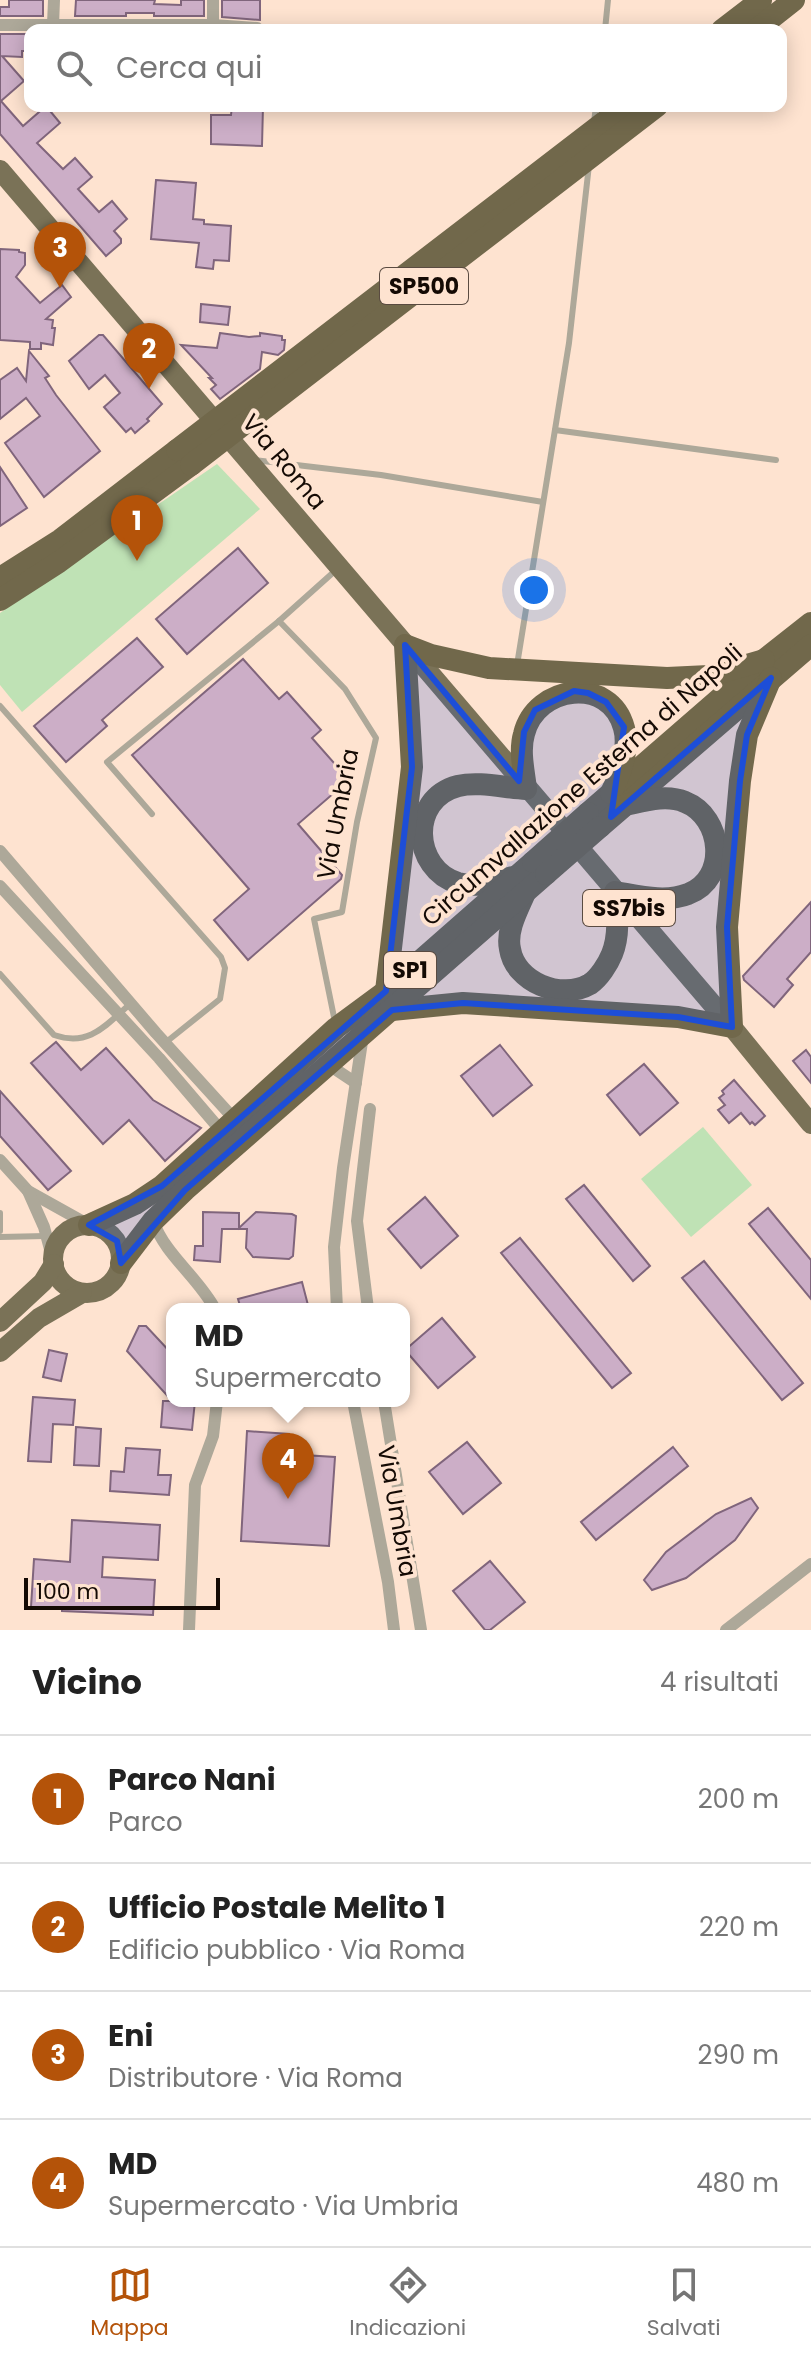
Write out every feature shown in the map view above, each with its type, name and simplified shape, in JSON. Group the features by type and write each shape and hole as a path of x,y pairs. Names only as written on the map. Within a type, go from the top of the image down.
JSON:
{"highway":[{"path":"730,24 761,0"},
{"path":"764,24 794,0"},
{"name":"SP500","path":"0,600 59,562 184,458 617,112"},
{"name":"SP500","path":"0,578 184,458 649,112"},
{"name":"Circumvallazione Esterna di Napoli","path":"121,1263 153,1221 363,1035 389,1000 767,669 811,623"},
{"path":"405,645 446,659 516,671 681,678 767,669 747,735 740,781 727,927 732,1027 678,1017 389,1000 412,767 405,645"},
{"name":"Circumvallazione Esterna di Napoli","path":"767,669 811,645"},
{"path":"574,691 588,693 606,702 617,713 624,727 625,750 618,799 669,798 686,802 700,811 712,825 717,857 702,886 689,894 672,898 615,892 618,929 613,951 605,968 590,984 567,990 546,988 532,981 518,968 510,951 509,936 530,876 487,884 461,884 441,876 421,843 426,811 439,795 459,786 526,789 522,754 524,732 535,710 547,700 574,691"},
{"name":"Circumvallazione Esterna di Napoli","path":"89,1225 135,1204 153,1192 336,1028 389,1000"}],"main road":[{"name":"Via Roma","path":"0,170 526,789"},
{"name":"SS7bis","path":"526,789 732,1027 811,1124"},
{"path":"0,1322 43,1282 54,1264 56,1245 70,1230 89,1225 109,1233 117,1241 121,1263 118,1273 103,1289 82,1293 39,1318 0,1352"},
{"path":"54,1264 63,1283 82,1293"}],"street":[{"path":"53,24 54,0"},
{"path":"213,0 213,24"},
{"path":"0,25 24,25"},
{"path":"0,851 165,1043 229,1127"},
{"path":"0,886 118,1014 229,1127"},
{"path":"337,1303 334,1247 363,1035"},
{"path":"329,1065 356,1083"},
{"path":"367,1303 357,1221 370,1109"},
{"path":"0,1160 28,1191 89,1225"},
{"path":"28,1191 54,1264"},
{"path":"153,1221 161,1241 212,1303"},
{"path":"189,1630 195,1485 213,1436 216,1407"},
{"name":"Via Umbria","path":"354,1407 386,1568 394,1630"},
{"path":"385,1407 421,1630"},
{"path":"726,1630 811,1564"}],"lane":[{"path":"606,24 608,0"},
{"path":"516,671 569,343 595,112"},
{"path":"555,430 776,460"},
{"path":"247,459 381,475 543,502"},
{"path":"152,814 107,762 279,621 339,567"},
{"name":"Via Umbria","path":"279,621 345,689 376,738 357,822 342,912 314,919 336,1028"},
{"path":"0,706 221,957 225,968 220,999 165,1043"},
{"path":"0,974 54,1035 65,1039 88,1038 130,1004"},
{"path":"0,1213 0,1231"},
{"path":"0,1237 46,1236"}],"highlighted area":[{"path":"405,645 519,781 524,732 535,710 574,691 588,693 606,702 624,727 611,817 771,678 747,735 740,781 727,927 732,1027 678,1017 463,1003 392,1010 185,1190 121,1263 117,1241 89,1225 162,1186 386,991 412,767"}],"green space":[{"path":"217,464 260,509 22,712 0,685 0,613"},
{"path":"703,1127 752,1185 691,1237 641,1179"}],"building":[{"path":"9,0 43,0 43,16 0,16 0,7 9,7"},
{"path":"76,0 155,0 154,4 181,5 181,0 204,0 204,16 126,13 126,16 75,16"},
{"path":"222,0 260,0 260,20 222,17"},
{"path":"0,34 24,34 22,57 2,56 24,81 1,101 23,126 39,112 51,112 60,123 37,143 63,169 75,158 92,177 78,189 99,212 112,201 127,219 114,231 121,243 106,256 0,134"},
{"path":"231,112 263,112 262,146 211,144 211,115 231,115"},
{"path":"156,180 196,183 193,219 204,220 204,224 231,226 229,261 214,260 213,269 196,267 199,243 151,239"},
{"path":"0,249 25,253 25,265 16,277 40,303 62,285 71,297 46,319 53,320 53,345 41,343 41,349 30,349 30,342 0,340"},
{"path":"201,304 230,307 228,325 200,322"},
{"path":"220,333 249,337 260,336 260,333 282,336 285,340 284,350 278,355 262,352 260,369 220,399 211,389 216,385 209,378 212,378 181,345 217,348"},
{"path":"99,335 103,335 162,404 135,433 131,428 126,432 104,407 120,393 105,375 89,389 69,361"},
{"path":"29,351 49,376 45,378 56,395 100,451 44,497 5,443 40,416 26,398 0,419 0,380 17,368 26,381"},
{"path":"0,467 27,508 0,526"},
{"path":"238,548 268,583 187,654 156,619"},
{"path":"137,638 163,667 102,720 107,726 66,762 34,726"},
{"path":"243,659 279,699 287,692 321,730 312,738 349,780 298,824 342,875 341,879 248,960 214,920 249,889 132,755"},
{"path":"811,902 811,952 787,979 793,985 774,1007 743,976"},
{"path":"56,1042 81,1070 106,1048 153,1100 201,1128 165,1161 129,1120 103,1144 31,1063"},
{"path":"500,1045 532,1085 493,1116 461,1076"},
{"path":"806,1050 811,1057 811,1083 793,1061"},
{"path":"644,1064 678,1103 640,1135 607,1095"},
{"path":"734,1080 765,1116 755,1125 750,1124 741,1113 729,1123 718,1110 725,1105 719,1098 724,1094 722,1091"},
{"path":"0,1091 71,1171 48,1190 0,1136"},
{"path":"584,1185 650,1266 633,1281 566,1199"},
{"path":"425,1197 458,1236 421,1268 388,1229"},
{"path":"768,1208 811,1260 811,1299 749,1224"},
{"path":"203,1212 239,1213 239,1228 256,1212 292,1214 296,1216 293,1256 289,1259 253,1257 246,1248 247,1229 222,1229 220,1262 194,1260 195,1246 203,1246"},
{"path":"520,1238 631,1373 612,1388 501,1253"},
{"path":"704,1261 803,1383 782,1400 682,1278"},
{"path":"302,1282 307,1303 239,1303 238,1299"},
{"path":"442,1318 475,1357 438,1388 410,1356 410,1346"},
{"path":"139,1326 146,1326 166,1348 166,1394 127,1351"},
{"path":"49,1350 67,1354 61,1381 43,1377"},
{"path":"33,1397 75,1400 73,1425 53,1424 51,1462 28,1461"},
{"path":"163,1401 166,1401 166,1407 194,1407 192,1430 161,1427"},
{"path":"76,1427 101,1429 99,1466 74,1465"},
{"path":"247,1431 289,1434 287,1454 335,1457 329,1546 241,1541"},
{"path":"467,1442 501,1483 463,1514 429,1472"},
{"path":"673,1447 688,1466 596,1540 581,1522"},
{"path":"126,1448 160,1450 158,1475 171,1475 169,1495 110,1491 111,1471 124,1472"},
{"path":"751,1498 758,1508 735,1540 686,1578 652,1590 644,1580 666,1552 716,1514"},
{"path":"72,1520 160,1525 158,1560 103,1557 102,1577 155,1580 153,1615 31,1607 34,1559 70,1562"},
{"path":"490,1561 525,1602 490,1630 485,1630 453,1591"}],"place":[{"name":"Eni","path":"60,288"},
{"name":"Ufficio Postale Melito 1","path":"149,389"},
{"name":"Parco Nani","path":"137,561"},
{"name":"MD","path":"288,1499"}]}
